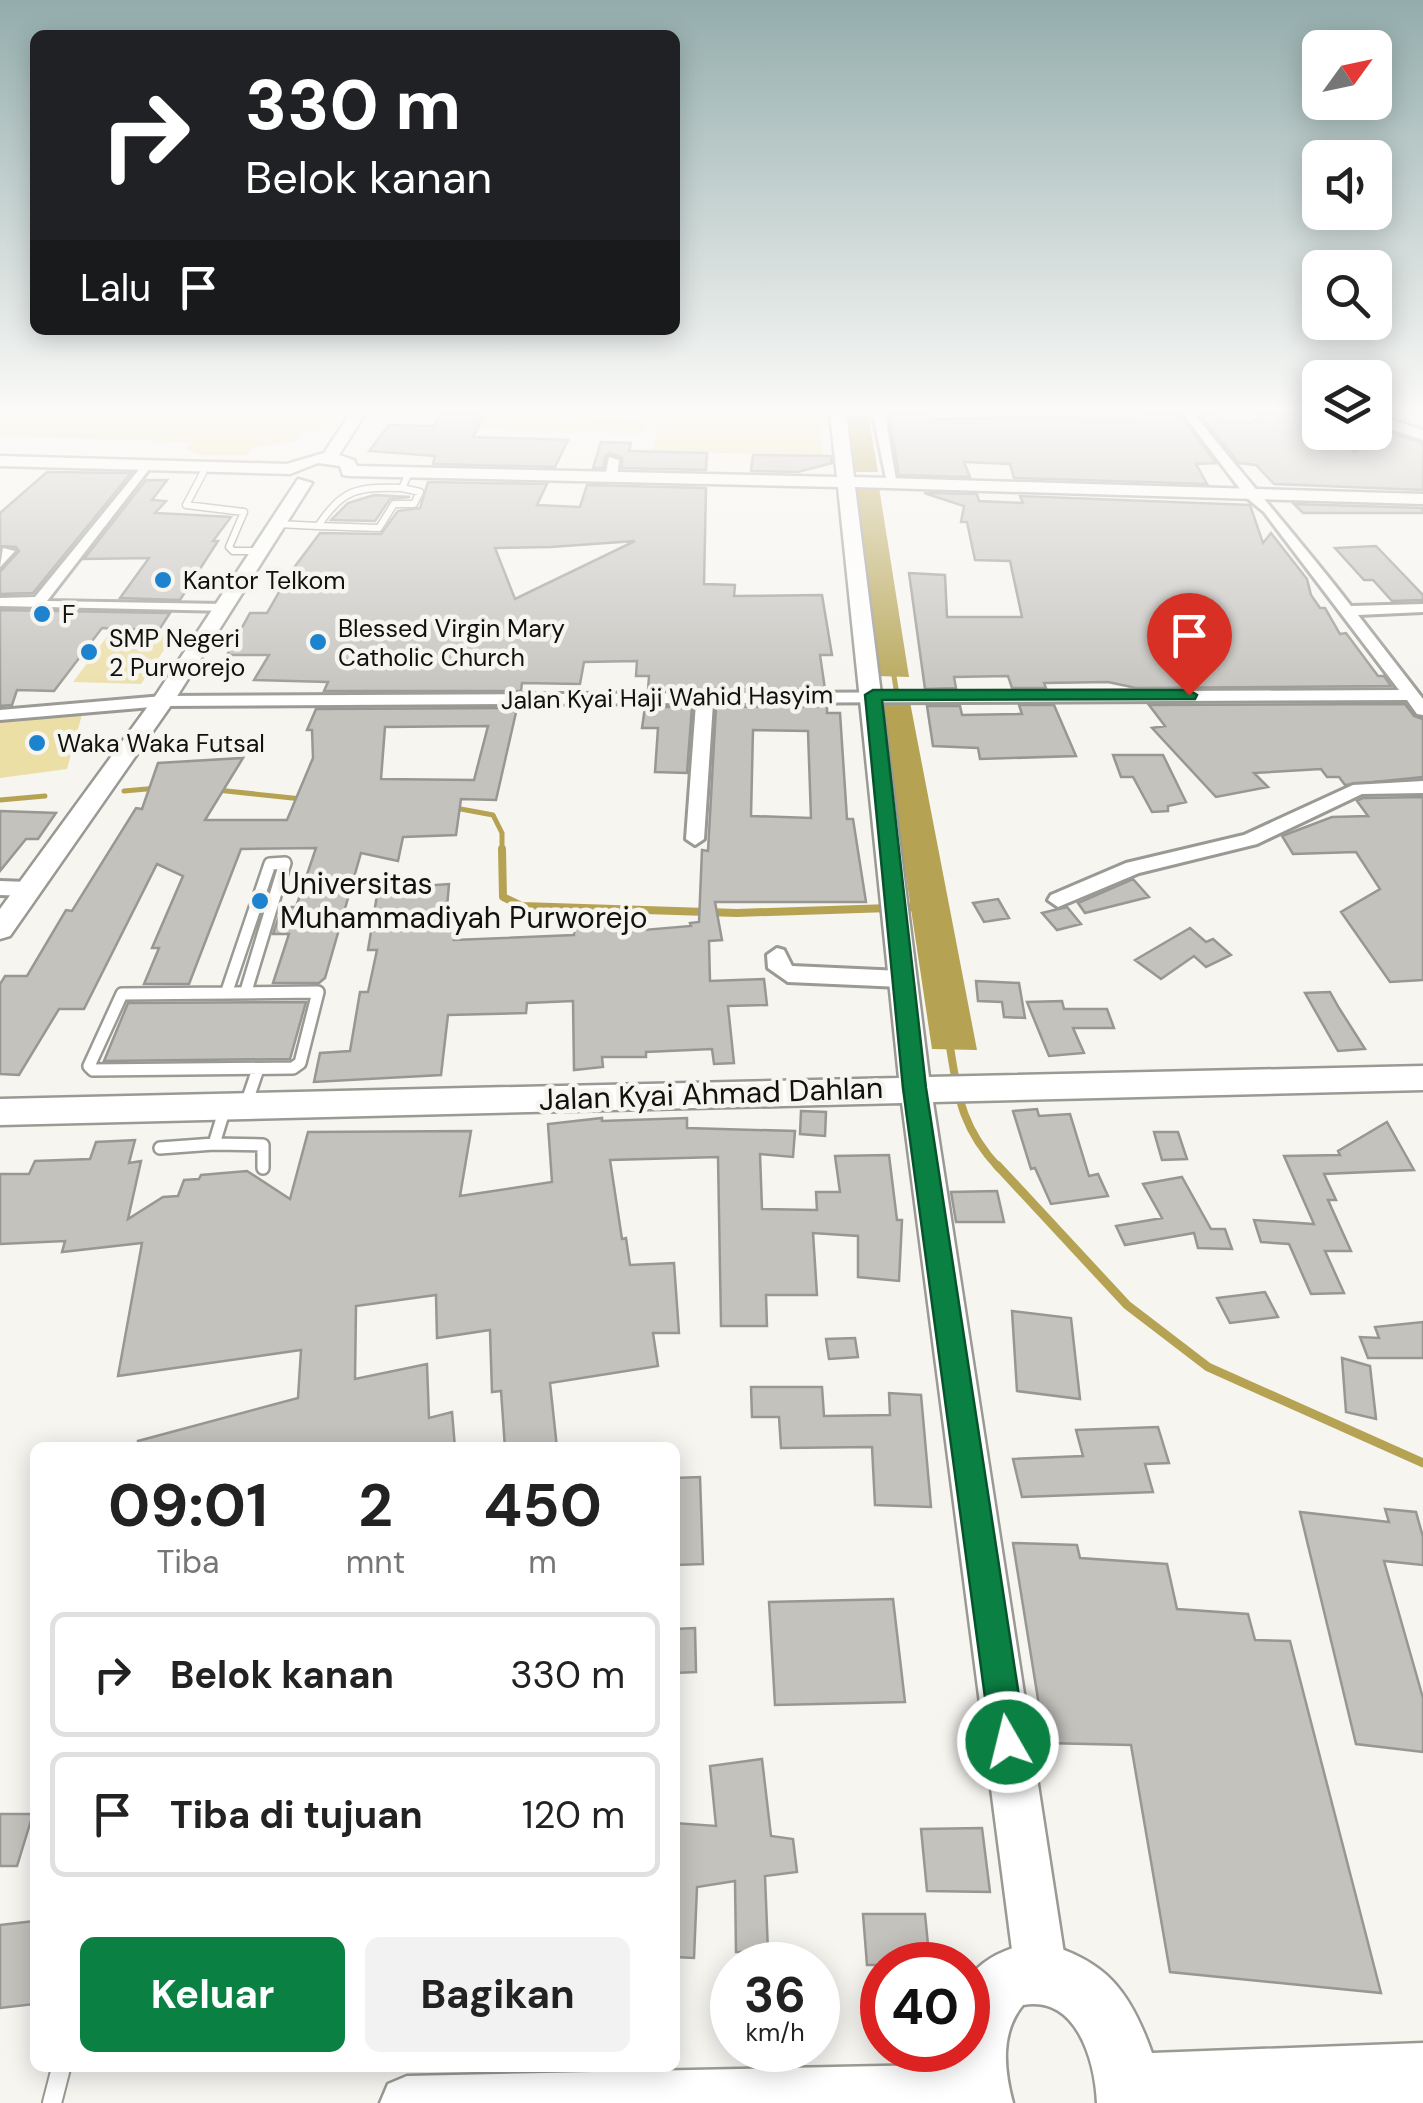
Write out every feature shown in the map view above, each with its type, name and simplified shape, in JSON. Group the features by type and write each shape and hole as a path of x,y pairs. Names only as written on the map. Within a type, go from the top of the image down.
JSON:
{"main road":[{"path":"0,929 163,701 288,512"},
{"path":"853,512 914,1088 1042,1973"},
{"name":"Jalan Kyai Ahmad Dahlan","path":"0,1112 1423,1078"},
{"path":"406,2103 979,2097 974,2059 976,2029 986,2004 1001,1986 1020,1975 1042,1973 1065,1980 1097,2009 1122,2052 1129,2094 1423,2074"}],"street":[{"path":"109,512 36,606 224,608"},
{"path":"1271,512 1423,710"},
{"path":"0,551 8,551 0,562"},
{"path":"0,602 40,600"},
{"path":"1345,611 1423,608"},
{"name":"Jalan Kyai Haji Wahid Hasyim","path":"0,715 163,701 1410,694"},
{"path":"695,839 705,698"},
{"path":"1058,900 1133,868 1250,840 1359,790 1423,787"},
{"path":"0,888 28,890"},
{"path":"776,955 778,968 788,974 902,979"}],"lane":[{"path":"244,512 228,547 261,550"},
{"path":"318,526 327,512"},
{"path":"278,524 380,528 389,512"},
{"path":"227,991 270,864 285,863 246,991"},
{"path":"227,991 319,994 300,1063 294,1068 90,1069 122,994 227,991"},
{"path":"214,1144 258,1069"},
{"path":"160,1148 263,1144 263,1169"},
{"path":"52,2103 61,2072"}],"shaded area":[{"path":"858,512 883,512 909,677 877,676"},
{"path":"109,634 174,635 141,684 73,682"},
{"path":"879,696 909,697 977,1050 932,1049"},
{"name":"Waka Waka Futsal","path":"83,711 67,769 0,778 0,718"}],"building":[{"path":"99,512 33,593 0,594 0,572 19,551 16,547 0,546 0,513"},
{"path":"121,512 231,517 180,600 120,598 149,558 84,559"},
{"path":"339,512 381,512 375,521 331,520"},
{"path":"397,512 705,512 704,584 735,585 734,596 822,595 832,655 820,655 825,689 648,690 649,676 636,676 637,661 584,662 580,684 522,683 521,691 324,691 328,682 254,680 269,655 227,655 250,613 267,613 320,533 381,534","holes":["635,541 515,599 495,548 551,547"]},
{"path":"963,512 1252,512 1263,543 1271,533 1307,579 1311,595 1320,608 1325,608 1340,634 1346,633 1378,676 1384,676 1391,686 1136,688 1108,682 1012,688 1008,676 954,677 956,688 925,689 909,573 945,575 947,617 1022,617 1010,561 975,560 967,522 961,522"},
{"path":"1302,512 1423,512 1423,513"},
{"path":"1376,546 1423,595 1423,600 1392,601 1373,580 1364,580 1335,548"},
{"path":"0,610 170,613 159,630 102,628 54,691 17,690 12,705 0,706"},
{"path":"1405,704 1414,716 1423,719 1423,777 1345,785 1339,777 1327,777 1321,769 1254,773 1268,787 1216,797 1152,728 1165,726 1149,705"},
{"path":"1019,705 1054,705 1076,756 980,759 978,748 933,746 927,706 960,706 962,715 1022,714"},
{"path":"827,706 827,713 840,713 847,819 853,819 866,902 715,902 722,940 709,941 710,981 764,979 767,1005 728,1006 734,1063 714,1064 712,1049 646,1052 646,1057 602,1057 603,1067 574,1070 573,1001 527,1003 526,1013 448,1015 441,1075 314,1082 320,1053 350,1051 360,992 368,992 377,950 368,950 378,889 449,884 446,919 457,919 454,940 574,935 575,923 644,924 644,930 699,922 702,850 708,851 716,707","holes":["753,730 808,731 811,818 751,816"]},
{"path":"645,707 692,707 687,773 655,772 658,728 642,728"},
{"path":"517,708 496,800 461,799 456,835 403,837 398,861 361,853 325,978 319,983 273,983 289,934 273,934 282,907 296,907 316,848 241,849 189,984 144,984 159,948 152,948 183,876 157,864 84,1009 59,1009 19,1075 0,1074 0,984 5,976 27,976 66,910 72,911 136,808 142,809 158,763 243,758 205,820 287,820 313,758 312,730 307,730 316,709","holes":["488,726 474,780 381,779 385,727"]},
{"path":"1113,755 1163,755 1186,802 1168,806 1168,811 1152,812 1133,777 1121,777"},
{"path":"1423,797 1423,980 1390,982 1341,912 1380,889 1356,852 1293,854 1282,836 1332,817 1368,816 1357,801 1363,798"},
{"path":"0,811 56,813 38,839 26,839 0,871"},
{"path":"1133,879 1149,897 1085,913 1078,903"},
{"path":"998,899 1009,918 984,922 973,903"},
{"path":"1067,907 1081,924 1057,930 1042,913"},
{"path":"1190,928 1206,942 1213,939 1231,955 1206,967 1194,956 1161,979 1135,960"},
{"path":"976,981 1019,983 1025,1018 1004,1017 1002,1002 978,1001"},
{"path":"1330,992 1365,1049 1338,1051 1305,993"},
{"path":"1062,1001 1064,1009 1107,1009 1114,1028 1073,1028 1084,1053 1049,1056 1027,1002"},
{"path":"306,1002 290,1059 104,1061 128,1003"},
{"path":"1037,1109 1039,1116 1070,1114 1089,1176 1098,1174 1108,1196 1051,1204 1035,1168 1031,1169 1013,1111"},
{"path":"801,1111 826,1112 825,1136 800,1134"},
{"path":"602,1118 687,1118 687,1128 795,1131 793,1157 760,1154 762,1209 817,1210 816,1192 840,1192 835,1156 889,1155 897,1220 902,1220 899,1281 858,1277 858,1236 813,1233 817,1295 766,1295 767,1326 721,1326 718,1157 610,1160 630,1265 674,1263 679,1333 653,1333 658,1366 550,1383 556,1442 505,1442 501,1391 492,1392 490,1330 437,1338 436,1295 356,1306 355,1379 427,1364 429,1418 452,1412 454,1442 138,1442 298,1398 301,1350 118,1376 142,1243 62,1252 65,1241 0,1244 0,1174 29,1174 35,1161 90,1159 96,1142 135,1140 129,1163 141,1161 128,1219 163,1197 178,1196 184,1180 199,1179 201,1175 247,1171 290,1199 308,1132 471,1131 460,1196 552,1182 548,1124"},
{"path":"1387,1122 1414,1170 1324,1174 1336,1200 1328,1200 1351,1251 1325,1251 1344,1293 1311,1294 1289,1244 1261,1242 1254,1220 1314,1224 1284,1156 1340,1155 1338,1151"},
{"path":"1154,1132 1178,1132 1187,1159 1162,1160"},
{"path":"1182,1177 1211,1229 1225,1229 1232,1249 1198,1248 1194,1233 1125,1245 1116,1226 1162,1218 1143,1184"},
{"path":"997,1191 1004,1222 956,1222 951,1192"},
{"path":"1265,1292 1278,1317 1230,1323 1217,1298"},
{"path":"1012,1311 1071,1318 1080,1399 1017,1391"},
{"path":"1423,1322 1423,1358 1368,1358 1360,1337 1379,1338 1375,1327"},
{"path":"855,1338 858,1357 829,1359 826,1339"},
{"path":"1342,1358 1370,1366 1376,1419 1346,1412"},
{"path":"751,1387 822,1387 824,1416 890,1415 889,1393 921,1395 931,1507 875,1505 872,1447 781,1448 779,1417 752,1417"},
{"path":"1158,1427 1169,1463 1145,1464 1153,1492 1022,1497 1013,1459 1083,1456 1076,1430"},
{"path":"700,1477 703,1564 680,1565 680,1478"},
{"path":"1385,1509 1416,1512 1423,1537 1423,1565 1384,1561 1423,1698 1423,1752 1356,1744 1300,1512 1389,1522"},
{"path":"1013,1543 1077,1545 1080,1558 1167,1564 1177,1609 1248,1614 1255,1640 1290,1641 1381,1993 1170,1972 1131,1745 1045,1743"},
{"path":"893,1599 905,1702 775,1705 769,1602"},
{"path":"695,1628 696,1672 680,1673 680,1629"},
{"path":"762,1759 771,1836 793,1839 797,1872 765,1876 768,1942 736,1942 735,1881 697,1887 694,1958 680,1957 680,1823 716,1826 710,1766"},
{"path":"0,1814 30,1814 17,1866 0,1866"},
{"path":"982,1828 990,1892 927,1891 921,1829"},
{"path":"863,1914 925,1914 928,1942 865,1942"},
{"path":"30,1922 30,2005 0,2008 0,1925"}],"waterway":[{"path":"893,670 898,701"},
{"path":"124,791 158,788"},
{"path":"217,790 302,799"},
{"path":"0,800 45,796"},
{"path":"450,807 493,815 502,833 502,849"},
{"path":"502,849 503,897 522,906 737,913 920,907"},
{"path":"949,1041 958,1094 968,1124 999,1168"},
{"path":"997,1165 1127,1305 1208,1367 1423,1463"}],"place":[{"name":"Kantor Telkom","path":"163,580"},
{"name":"F","path":"42,614"},
{"name":"Blessed Virgin Mary Catholic Church","path":"318,642"},
{"name":"SMP Negeri 2 Purworejo","path":"89,652"},
{"name":"Waka Waka Futsal","path":"37,743"},
{"name":"Universitas Muhammadiyah Purworejo","path":"260,901"}],"route":[{"path":"1008,1742 914,1088 873,695 1189,695"}]}
